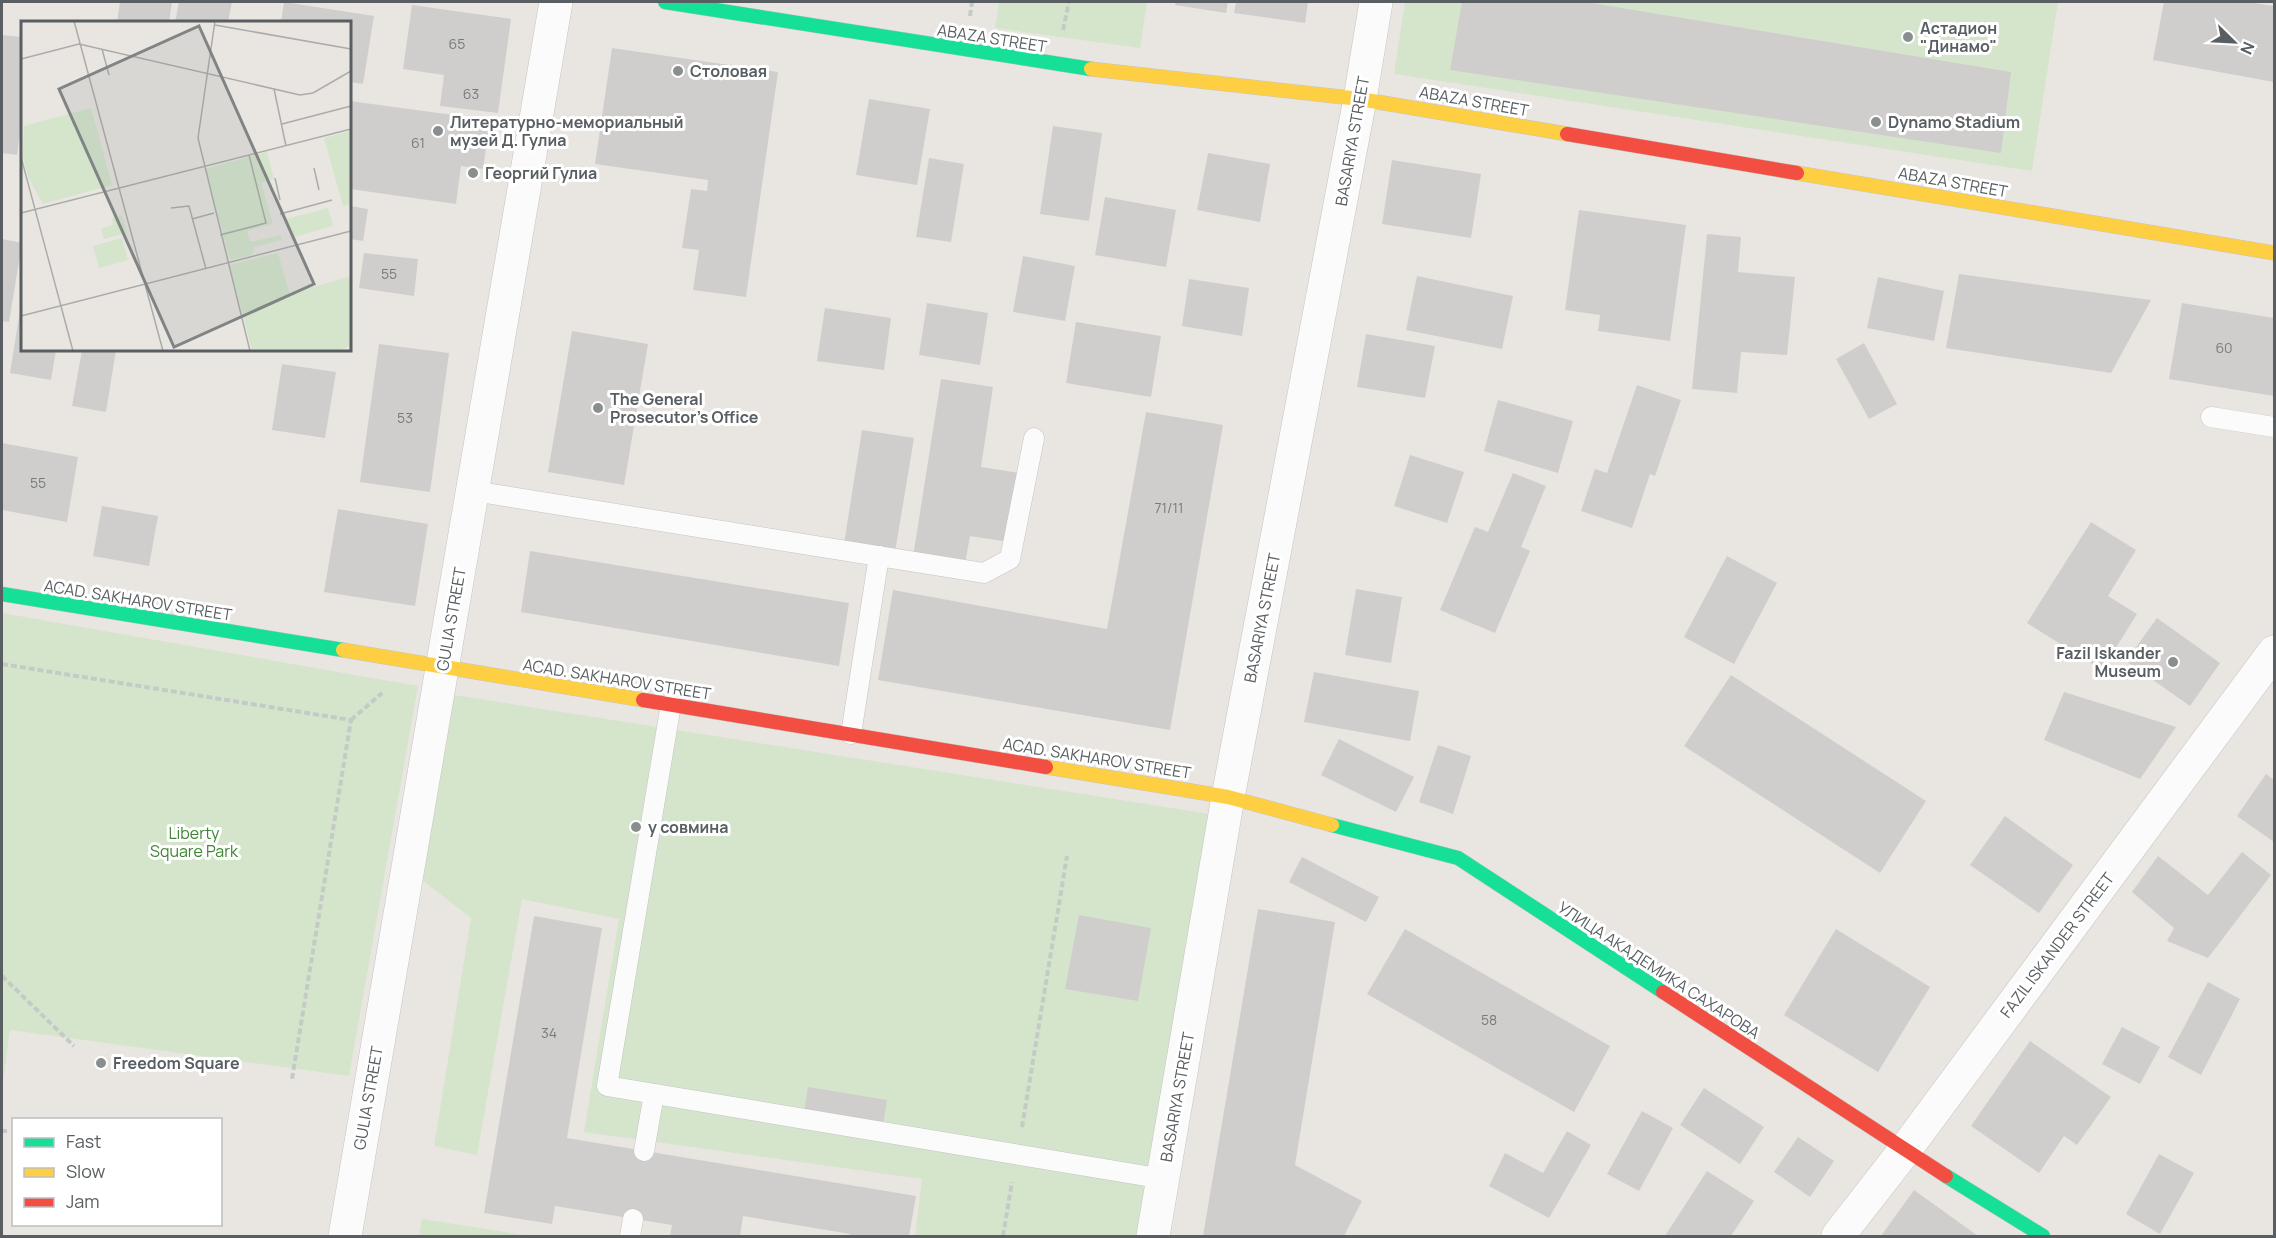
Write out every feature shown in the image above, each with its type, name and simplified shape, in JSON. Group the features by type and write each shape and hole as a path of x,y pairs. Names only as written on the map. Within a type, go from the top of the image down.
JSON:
{"street":[{"name":"GULIA STREET","path":"345,1236 556,2"},
{"name":"ABAZA STREET","path":"665,2 1057,65 1360,99 2274,253"},
{"name":"BASARIYA STREET","path":"1154,1236 1228,797 1360,99 1376,2"},
{"name":"ACAD. SAKHAROV STREET","path":"2,594 1228,797"},
{"name":"FAZIL ISKANDER STREET","path":"1838,1236 1905,1150 2274,652"},
{"name":"УЛИЦА АКАДЕМИКА САХАРОВА","path":"1228,797 1458,858 1905,1150 2043,1236"}],"lane":[{"path":"2211,417 2274,427"},
{"path":"473,490 984,573 1010,559 1034,438"},
{"path":"851,734 879,556"},
{"path":"671,704 607,1086 1164,1179"},
{"path":"644,1151 654,1094"}],"path":[{"path":"2,664 351,720 292,1079"},
{"path":"1003,1236 1067,856"},
{"path":"2,976 74,1046"}],"green space":[{"path":"999,2 1147,2 1140,48 995,28"},
{"name":"Dynamo Stadium","path":"1405,2 2058,2 2032,171 1394,74"},
{"name":"Liberty Square Park","path":"2,613 418,686 349,1076 10,1030 2,1089"},
{"path":"454,695 1210,814 1139,1236 915,1236 922,1179 584,1132 619,919 522,899 477,1155 434,1146 471,918 422,880"},
{"path":"422,1219 531,1236 419,1236"}],"building":[{"path":"120,2 172,2 169,21 117,21"},
{"path":"179,2 232,2 228,21 175,21"},
{"path":"284,2 374,16 363,84 351,82 351,21 281,21"},
{"path":"1176,2 1228,2 1226,13 1175,5"},
{"path":"1236,2 1308,2 1305,23 1234,13"},
{"path":"1462,2 1585,2 2011,72 2001,153 1450,70"},
{"path":"2164,2 2248,2 2274,6 2274,82 2153,60"},
{"path":"412,5 511,19 498,113 440,106 444,75 403,69"},
{"path":"2,35 21,37 21,125 17,155 2,153"},
{"path":"612,48 778,72 746,297 693,290 699,250 682,248 691,189 707,191 708,180 595,164"},
{"path":"869,99 930,109 917,185 856,175"},
{"path":"351,101 490,120 483,169 461,166 456,204 351,189"},
{"path":"1053,126 1102,133 1089,221 1040,214"},
{"path":"1208,153 1270,164 1260,222 1197,210"},
{"path":"929,158 964,164 951,242 916,237"},
{"path":"1392,160 1481,174 1471,238 1382,224"},
{"path":"1105,197 1176,210 1166,267 1095,255"},
{"path":"351,206 368,209 363,241 351,239"},
{"path":"1579,210 1686,225 1670,341 1598,331 1600,315 1565,310"},
{"path":"1707,234 1741,237 1738,272 1795,277 1787,355 1741,352 1737,393 1692,389"},
{"path":"2,239 21,243 21,249 9,322 2,321"},
{"path":"364,253 418,259 414,296 359,288"},
{"path":"1023,256 1075,266 1065,321 1013,312"},
{"path":"1959,274 2151,300 2111,373 1946,348"},
{"path":"1417,276 1513,296 1502,349 1406,330"},
{"path":"1878,277 1944,291 1934,341 1867,328"},
{"path":"1189,279 1249,288 1242,336 1182,326"},
{"path":"927,303 988,313 980,365 919,355"},
{"path":"2182,303 2274,318 2274,396 2169,379"},
{"path":"21,304 21,351 56,351 51,380 10,373"},
{"path":"825,308 891,318 884,370 817,361"},
{"path":"1076,322 1161,336 1151,397 1066,383"},
{"name":"The General Prosecutor's Office","path":"572,331 648,344 624,485 548,472"},
{"path":"1366,334 1435,346 1425,398 1357,387"},
{"path":"1864,343 1897,404 1869,419 1836,359"},
{"path":"379,344 449,353 430,492 360,482"},
{"path":"82,351 116,351 106,412 72,406"},
{"path":"282,364 336,372 325,438 272,430"},
{"path":"941,379 993,387 981,467 1019,473 1009,542 970,536 965,564 913,557"},
{"path":"1637,385 1681,400 1655,476 1650,474 1632,528 1581,511 1595,469 1607,473"},
{"path":"1498,400 1573,421 1558,473 1484,451"},
{"path":"1146,412 1223,425 1170,730 878,680 893,590 1107,629"},
{"path":"862,430 914,438 895,552 844,544"},
{"path":"2,443 78,457 67,522 2,510"},
{"path":"1410,455 1464,472 1447,523 1394,506"},
{"path":"1513,473 1546,486 1521,547 1530,551 1495,633 1440,610 1475,527 1488,532"},
{"path":"102,506 158,516 149,566 93,556"},
{"path":"338,509 428,524 415,606 324,592"},
{"path":"2091,522 2136,550 2108,596 2137,614 2102,670 2027,623"},
{"path":"530,551 849,603 839,666 521,612"},
{"path":"1727,556 1777,583 1734,664 1684,637"},
{"path":"1356,589 1402,597 1391,663 1345,655"},
{"name":"Fazil Iskander Museum","path":"2157,618 2220,663 2190,706 2126,661"},
{"path":"1314,672 1419,691 1410,741 1304,722"},
{"path":"1731,675 1926,801 1880,873 1684,746"},
{"path":"2064,692 2176,727 2140,779 2044,740"},
{"path":"1339,739 1414,777 1396,812 1321,775"},
{"path":"1438,745 1471,756 1453,814 1419,802"},
{"path":"2266,774 2274,780 2274,842 2237,816"},
{"path":"2005,816 2073,865 2039,913 1970,865"},
{"path":"2242,852 2271,875 2208,958 2167,941 2174,928 2132,892 2158,856 2208,895"},
{"path":"1302,857 1379,897 1366,922 1289,882"},
{"path":"1258,909 1335,922 1295,1165 1362,1201 1344,1236 1203,1236"},
{"path":"1079,915 1151,928 1138,1001 1065,989"},
{"path":"534,916 602,928 567,1138 916,1196 909,1236 849,1236 850,1234 743,1216 740,1236 670,1236 672,1225 555,1206 552,1224 484,1213"},
{"path":"1405,929 1610,1046 1574,1112 1367,994"},
{"path":"1836,929 1930,987 1878,1072 1784,1015"},
{"path":"2208,982 2240,999 2201,1075 2168,1057"},
{"path":"2122,1027 2160,1047 2140,1084 2102,1064"},
{"path":"2030,1041 2111,1097 2077,1145 2064,1136 2039,1173 1971,1126"},
{"path":"808,1087 887,1100 883,1125 804,1112"},
{"path":"1704,1088 1764,1127 1740,1164 1680,1125"},
{"path":"1642,1111 1673,1128 1639,1191 1607,1174"},
{"path":"1567,1131 1591,1145 1549,1218 1489,1186 1505,1153 1543,1173"},
{"path":"1798,1137 1834,1161 1810,1197 1774,1172"},
{"path":"2159,1154 2194,1173 2160,1234 2126,1214"},
{"path":"1707,1171 1754,1201 1731,1236 1665,1236"},
{"path":"1914,1190 1978,1236 1881,1236"}],"traffic: fast":[{"path":"665,2 1091,69"},
{"path":"2,594 343,650"},
{"path":"1332,825 1458,858 1663,992"},
{"path":"1946,1176 2043,1236"}],"traffic: slow":[{"path":"1091,69 1360,99 1567,134"},
{"path":"1797,173 2274,253"},
{"path":"343,650 643,700"},
{"path":"1046,767 1228,797 1332,825"}],"traffic: jam":[{"path":"1567,134 1797,173"},
{"path":"643,700 1046,767"},
{"path":"1663,992 1946,1176"}],"place":[{"name":"Астадион \"Динамо\"","path":"1908,37"},
{"name":"Столовая","path":"678,71"},
{"name":"Dynamo Stadium","path":"1876,122"},
{"name":"Литературно-мемориальный музей Д. Гулиа","path":"438,131"},
{"name":"Георгий Гулиа","path":"473,173"},
{"name":"The General Prosecutor's Office","path":"598,408"},
{"name":"Fazil Iskander Museum","path":"2173,662"},
{"name":"у совмина","path":"636,827"},
{"name":"Freedom Square","path":"101,1063"}]}
